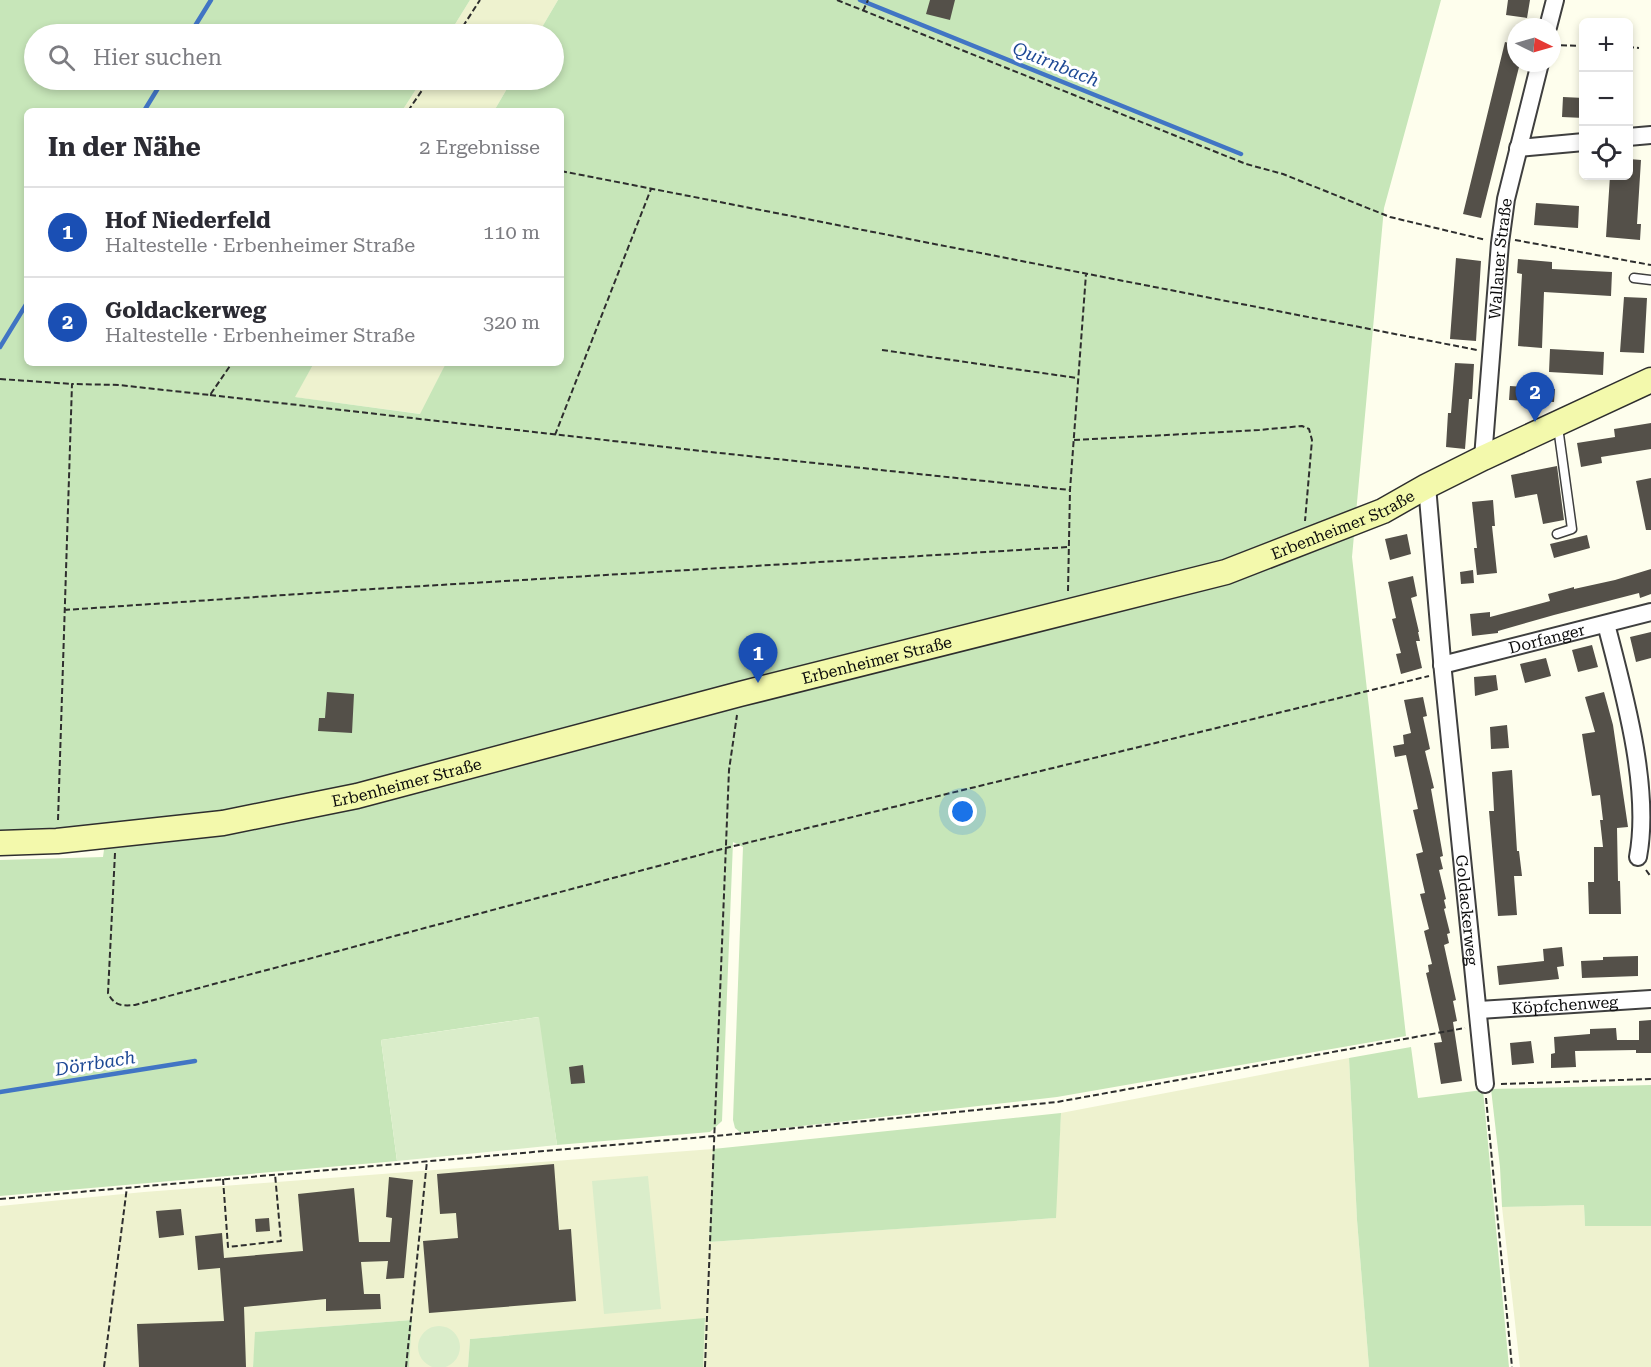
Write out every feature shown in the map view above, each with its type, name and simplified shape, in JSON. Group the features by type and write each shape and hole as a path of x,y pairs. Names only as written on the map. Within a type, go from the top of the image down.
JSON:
{"street":[{"path":"1550,18 1555,0"},
{"name":"Wallauer Straße","path":"1483,458 1500,240 1506,200 1538,72"},
{"path":"1633,137 1651,135"},
{"path":"1518,148 1579,142"},
{"name":"Erbenheimer Straße","path":"0,843 57,841 223,823 357,796 740,694 1226,572 1383,511 1483,458 1651,380"},
{"name":"Goldackerweg","path":"1427,486 1485,1084"},
{"name":"Dorfanger","path":"1443,669 1651,612"},
{"path":"1606,624 1634,732 1645,792 1646,823 1638,857"},
{"name":"Köpfchenweg","path":"1480,1018 1651,999"}],"lane":[{"path":"1634,278 1651,280"},
{"path":"1557,424 1572,529 1557,534"}],"path":[{"path":"464,24 480,0"},
{"path":"837,0 1246,164 1283,174 1390,217 1500,240 1651,265"},
{"path":"863,11 868,0"},
{"path":"1561,45 1579,46"},
{"path":"1633,48 1639,48"},
{"path":"410,108 422,90"},
{"path":"564,172 1491,353"},
{"path":"555,435 651,188"},
{"path":"1067,612 1070,490 1086,274"},
{"path":"882,350 1077,378"},
{"path":"210,395 230,366"},
{"path":"0,379 119,385 555,435 1070,490"},
{"path":"57,841 72,384"},
{"path":"1074,440 1302,426 1309,429 1312,440 1303,542"},
{"path":"64,610 533,579 1069,548"},
{"path":"116,835 108,993 112,1002 122,1006 135,1005 726,848 1443,669"},
{"path":"705,1367 729,770 740,694"},
{"path":"0,1199 715,1136 1057,1102 1480,1018"},
{"path":"1512,1367 1485,1084 1651,1080"},
{"path":"406,1367 427,1161"},
{"path":"223,1179 228,1247 281,1241 275,1174"},
{"path":"104,1367 127,1187"}],"green space":[{"path":"0,0 470,0 455,24 24,24 24,90 416,90 404,108 24,108 24,366 312,366 295,397 420,414 444,366 564,366 564,108 496,108 506,90 564,90 564,24 544,24 558,0 1441,0 1384,208 1352,557 1406,1036 1057,1097 741,1133 735,1128 733,1120 743,847 733,842 722,1121 710,1132 557,1145 538,1017 381,1040 397,1161 0,1196 0,860 103,857 107,828 0,836"},
{"path":"470,0 558,0 544,24 455,24"},
{"path":"416,90 506,90 496,108 404,108"},
{"path":"312,366 445,366 421,414 294,397"},
{"path":"539,1017 557,1145 397,1161 381,1040"},
{"path":"1411,1047 1418,1098 1483,1090 1509,1367 1369,1367 1357,1220 1349,1058"},
{"path":"1349,1058 1357,1220 1369,1367 703,1367 705,1319 470,1339 468,1367 409,1367 412,1320 256,1332 253,1367 0,1367 0,1206 144,1192 713,1149 709,1242 1055,1218 1061,1113"},
{"path":"1651,1085 1651,1226 1585,1226 1584,1205 1502,1207 1491,1089"},
{"path":"1061,1113 1056,1218 709,1242 713,1149"},
{"path":"648,1176 661,1309 604,1314 592,1181"},
{"path":"1584,1205 1585,1226 1651,1226 1651,1367 1520,1367 1502,1207"},
{"path":"705,1318 703,1367 468,1367 470,1339"},
{"path":"412,1320 409,1367 253,1367 255,1332"},
{"path":"439,1326 447,1327 454,1332 459,1339 459,1355 454,1362 447,1367 439,1368 431,1367 424,1362 419,1355 418,1347 419,1339 424,1332 431,1327"}],"building":[{"path":"930,0 955,0 950,20 926,14"},
{"path":"1508,0 1530,0 1527,18 1506,15"},
{"path":"1505,42 1507,43 1507,72 1518,72 1481,218 1463,214"},
{"path":"1563,97 1579,98 1579,118 1562,117"},
{"path":"1633,159 1641,160 1637,224 1641,224 1640,240 1606,237 1610,180 1633,180"},
{"path":"1536,203 1579,206 1578,228 1534,225"},
{"path":"1456,258 1481,261 1476,341 1450,339"},
{"path":"1518,259 1552,262 1552,269 1612,272 1611,296 1544,292 1542,348 1518,346 1522,274 1517,273"},
{"path":"1624,297 1647,298 1644,353 1620,352"},
{"path":"1550,349 1604,352 1603,375 1549,372"},
{"path":"1455,363 1474,364 1465,449 1446,447"},
{"path":"1510,386 1555,389 1554,402 1509,400"},
{"path":"1651,423 1651,449 1601,457 1602,463 1581,467 1577,443 1615,437 1614,429"},
{"path":"1557,466 1564,520 1543,524 1537,494 1515,498 1511,475"},
{"path":"1651,478 1651,530 1646,530 1636,481"},
{"path":"1493,500 1495,526 1492,526 1497,573 1477,575 1474,548 1477,548 1472,502"},
{"path":"1407,534 1411,554 1390,560 1385,539"},
{"path":"1587,535 1590,548 1554,558 1550,544"},
{"path":"1651,569 1651,594 1640,598 1639,593 1554,615 1498,631 1498,633 1472,636 1470,614 1490,612 1490,617 1550,601 1548,594 1615,580"},
{"path":"1473,570 1474,583 1461,584 1460,572"},
{"path":"1413,576 1417,596 1411,598 1419,632 1420,641 1416,641 1422,668 1401,674 1396,654 1401,653 1392,619 1396,618 1388,582"},
{"path":"1651,632 1651,658 1636,662 1630,637"},
{"path":"1592,645 1598,667 1578,672 1572,650"},
{"path":"1546,658 1551,676 1525,683 1520,664"},
{"path":"1496,675 1498,690 1475,696 1474,677"},
{"path":"327,692 354,694 352,733 318,731 319,718 325,718"},
{"path":"1604,692 1613,725 1628,827 1617,828 1621,914 1589,914 1588,882 1594,882 1594,847 1603,847 1600,820 1603,820 1600,795 1592,796 1582,734 1595,732 1585,697"},
{"path":"1423,697 1427,716 1423,717 1430,749 1425,751 1434,788 1431,789 1443,856 1440,857 1443,869 1439,870 1446,899 1444,909 1450,933 1447,934 1449,943 1444,945 1456,1000 1453,1001 1457,1021 1453,1022 1462,1081 1441,1084 1434,1043 1442,1042 1426,973 1429,972 1428,965 1432,964 1424,931 1429,929 1420,894 1425,893 1416,854 1423,852 1413,810 1418,809 1406,755 1395,757 1393,746 1404,744 1403,735 1411,733 1404,700"},
{"path":"1507,725 1509,748 1491,749 1490,727"},
{"path":"1512,770 1517,851 1519,851 1522,876 1514,876 1517,915 1498,916 1489,811 1494,811 1492,772"},
{"path":"1562,947 1564,966 1557,967 1559,979 1499,985 1497,966 1544,961 1543,949"},
{"path":"1638,956 1638,976 1582,978 1581,961 1603,960 1603,957"},
{"path":"1651,1020 1651,1053 1636,1053 1636,1050 1575,1051 1576,1067 1551,1068 1551,1054 1555,1053 1554,1037 1590,1034 1590,1029 1616,1028 1617,1040 1639,1040 1639,1021"},
{"path":"1531,1041 1534,1063 1512,1065 1510,1043"},
{"path":"583,1065 585,1083 571,1084 569,1067"},
{"path":"554,1164 559,1230 571,1229 576,1301 429,1313 423,1241 458,1238 456,1213 440,1214 437,1174"},
{"path":"389,1177 413,1180 404,1278 386,1279 388,1261 361,1262 364,1294 380,1294 381,1309 326,1311 326,1299 244,1307 246,1367 139,1367 137,1324 224,1321 220,1268 198,1270 195,1236 222,1233 224,1258 303,1251 298,1194 354,1188 359,1242 390,1242 392,1218 386,1217"},
{"path":"181,1209 184,1235 159,1238 156,1211"},
{"path":"269,1218 270,1231 256,1232 255,1219"}],"waterway":[{"name":"Quirnbach","path":"196,24 211,0"},
{"name":"Quirnbach","path":"860,0 1241,154"},
{"name":"Quirnbach","path":"146,108 157,90"},
{"name":"Quirnbach","path":"0,347 24,308"},
{"name":"Dörrbach","path":"0,1092 195,1061"}],"place":[{"name":"Goldackerweg","path":"1535,422"},
{"name":"Hof Niederfeld","path":"758,683"}]}
